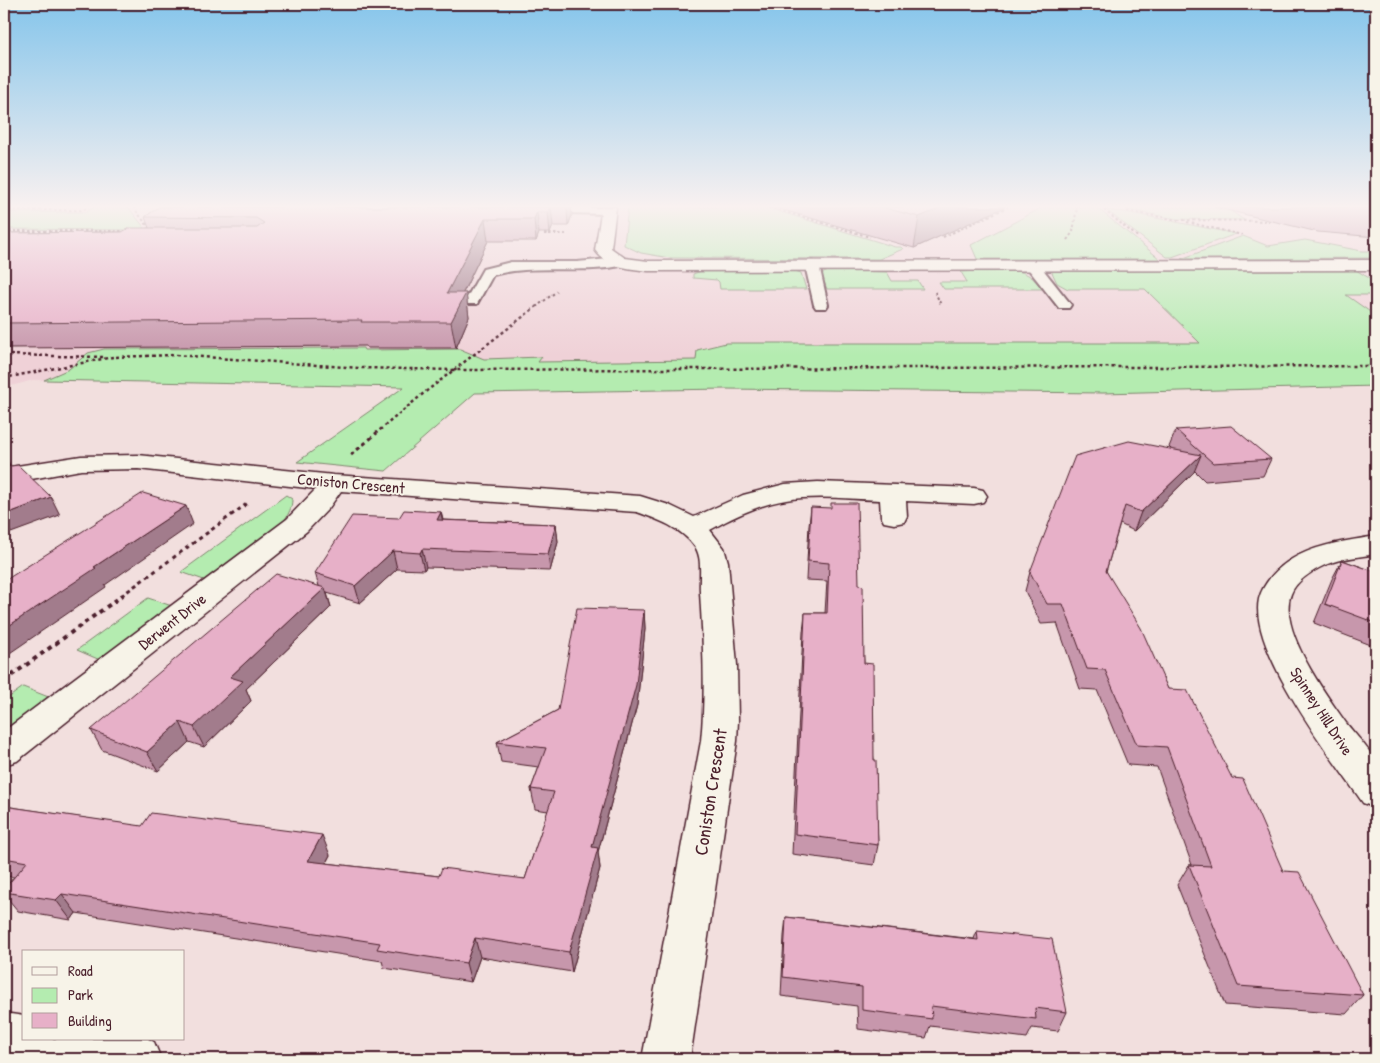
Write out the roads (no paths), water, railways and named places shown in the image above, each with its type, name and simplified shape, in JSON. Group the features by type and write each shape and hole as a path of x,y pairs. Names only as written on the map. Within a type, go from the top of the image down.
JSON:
{"street":[{"path":"612,257 620,262 648,266 1376,265"},
{"name":"Coniston Crescent","path":"4,476 81,463 138,462 279,478 640,504 668,514 693,529 710,549 721,656 723,700 718,751 666,1059"},
{"name":"Derwent Drive","path":"4,751 296,525 320,502 327,482"},
{"path":"693,529 714,516 752,501 785,492 818,490 893,504 974,496"},
{"name":"Spinney Hill Drive","path":"1376,545 1336,552 1306,563 1286,578 1274,600 1274,628 1294,672 1376,792"},
{"path":"4,1037 22,1040"},
{"path":"22,1040 137,1059"}],"lane":[{"path":"472,301 488,272 511,266 578,266 620,262"},
{"path":"812,265 821,305"},
{"path":"1033,266 1064,305"}]}
